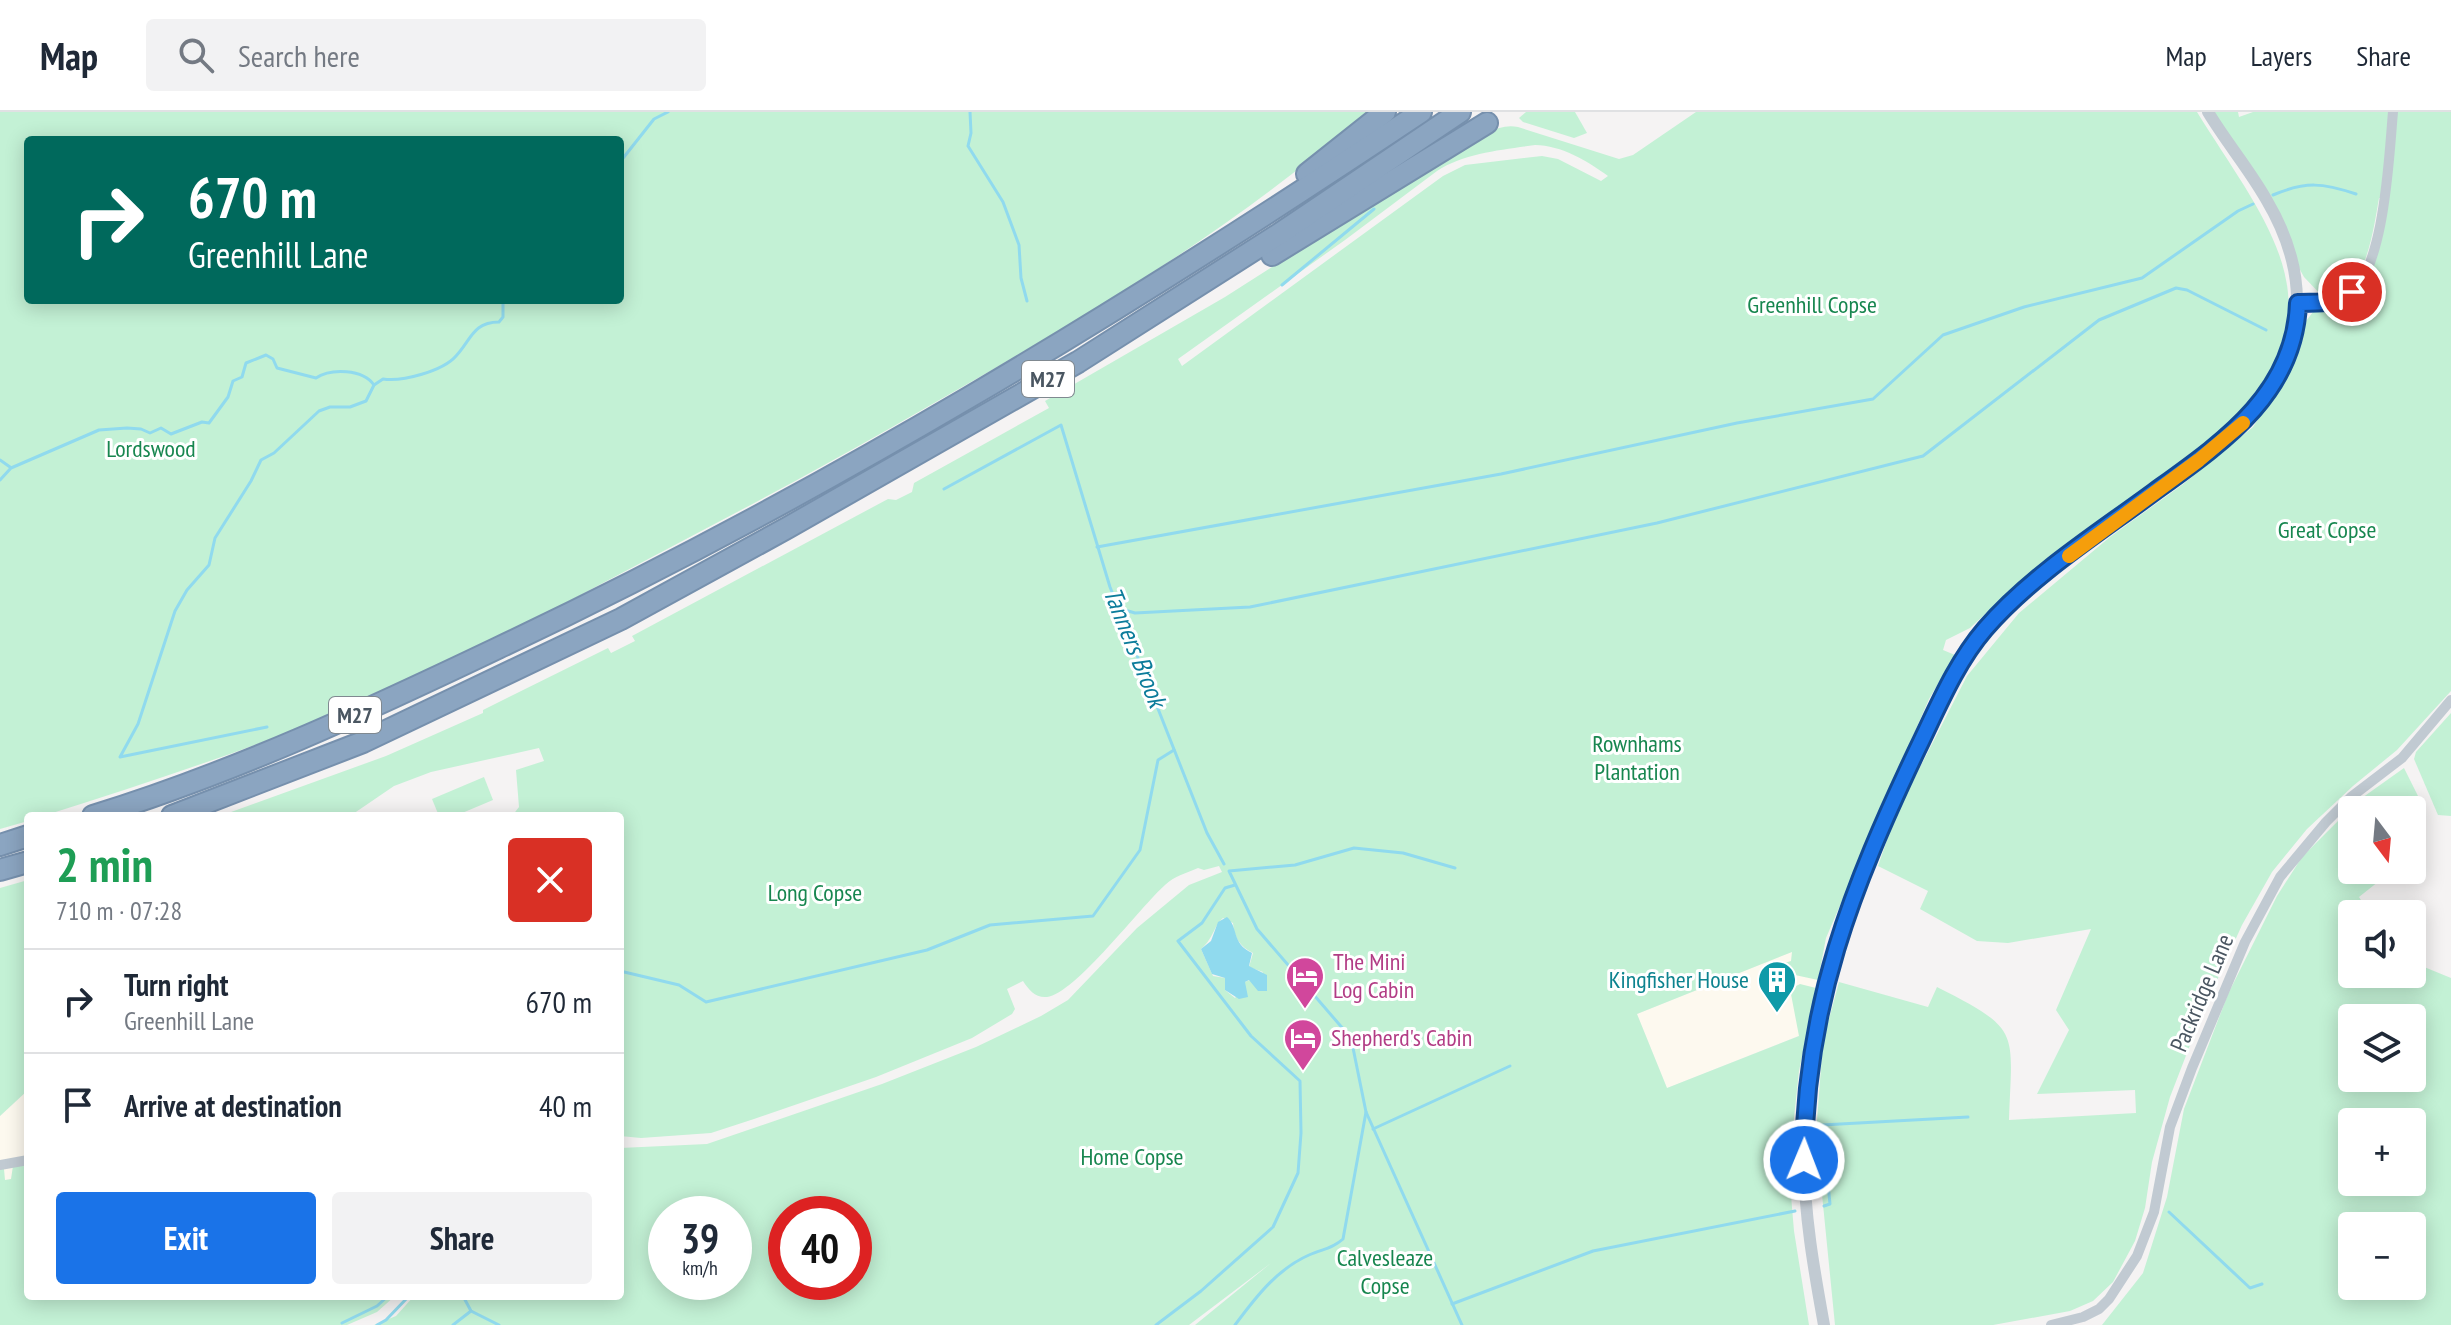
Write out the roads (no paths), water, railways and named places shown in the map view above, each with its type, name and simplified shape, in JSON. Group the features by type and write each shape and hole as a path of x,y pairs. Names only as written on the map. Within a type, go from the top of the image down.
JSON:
{"highway":[{"name":"M27","path":"1251,226 1283,193 1385,112"},
{"name":"M27","path":"106,812 168,793 375,707 609,596 769,511 1124,305 1251,226 1421,112"},
{"name":"M27","path":"1078,362 1279,234 1460,112"},
{"name":"M27","path":"182,812 363,742 621,619 1078,362 1211,292 1487,123"},
{"path":"0,845 24,837"},
{"path":"0,870 24,863"}],"street":[{"path":"1824,1325 1813,1265 1805,1188 1809,1068 1833,956 1877,836 1950,684 1982,632 2046,573 2199,460 2247,419 2273,385 2294,335 2298,303 2293,265 2279,223 2258,185 2208,112"},
{"path":"2298,303 2340,300 2352,292 2364,276 2376,246 2393,112"},
{"name":"Packridge Lane","path":"2051,1325 2083,1317 2099,1309 2137,1256 2154,1212 2170,1127 2192,1068 2245,942 2280,877 2326,822 2351,797 2402,758 2451,700"},
{"path":"0,1165 24,1161"}],"water":[{"path":"1227,917 1241,945 1252,953 1249,966 1267,975 1267,991 1258,991 1249,980 1245,982 1248,997 1239,999 1225,990 1225,978 1212,974 1201,949 1211,941 1218,922"}],"waterway":[{"path":"624,157 654,119 668,112"},
{"name":"Tanners Brook","path":"970,112 968,146 1003,202 1019,245 1021,278 1027,301"},
{"path":"2273,195 2295,187 2314,185 2356,194"},
{"path":"1097,547 1501,474 1737,423 1873,399 1943,335 2024,307 2142,278 2238,211 2253,204"},
{"path":"1282,285 1374,209"},
{"path":"1118,608 1135,613 1250,607 1657,523 1923,456 2099,320 2176,288 2187,290 2266,330"},
{"path":"267,727 120,757 138,724 175,611 187,590 209,565 215,538 261,460 274,453 319,411 330,407 350,407 366,401 374,385 383,379 422,374 450,361 483,325 499,322 503,317 503,304"},
{"path":"0,480 11,468 99,430 127,428 150,433 161,428 171,434 202,422 209,423 228,397 233,381 242,377 246,363 266,355 273,359 277,368 316,378 330,373 355,373 374,385"},
{"name":"Tanners Brook","path":"944,489 1061,425 1110,587 1207,833 1224,864"},
{"path":"0,460 10,467"},
{"path":"624,972 679,985 706,1002 927,950 990,925 1093,916 1140,850 1158,760 1174,750"},
{"name":"Tanners Brook","path":"1455,868 1403,853 1354,848 1295,865 1229,871 1257,929 1351,1038 1366,1112 1462,1325"},
{"path":"1156,1325 1201,1291 1273,1227 1298,1173 1300,1081 1251,1036 1178,941 1202,923 1225,888 1235,885"},
{"path":"1373,1129 1510,1066"},
{"path":"1235,1325 1259,1295 1287,1268 1343,1239 1366,1112"},
{"path":"1824,1206 1830,1204 1822,1125 1968,1117"},
{"path":"1452,1304 1593,1251 1795,1211"},
{"path":"2169,1212 2250,1288 2262,1284"},
{"path":"342,1323 384,1300"},
{"path":"377,1325 405,1300"},
{"path":"465,1300 471,1311 499,1325"},
{"path":"453,1325 471,1311"}],"place":[{"name":"The Mini Log Cabin","path":"1305,1010"},
{"name":"Kingfisher House","path":"1777,1014"},
{"name":"Shepherd's Cabin","path":"1303,1072"}],"park label":[{"name":"Greenhill Copse","path":"1812,305"},
{"name":"Lordswood","path":"151,449"},
{"name":"Great Copse","path":"2327,530"},
{"name":"Rownhams Plantation","path":"1637,758"},
{"name":"Long Copse","path":"815,893"},
{"name":"Home Copse","path":"1132,1157"},
{"name":"Calvesleaze Copse","path":"1385,1272"}]}
